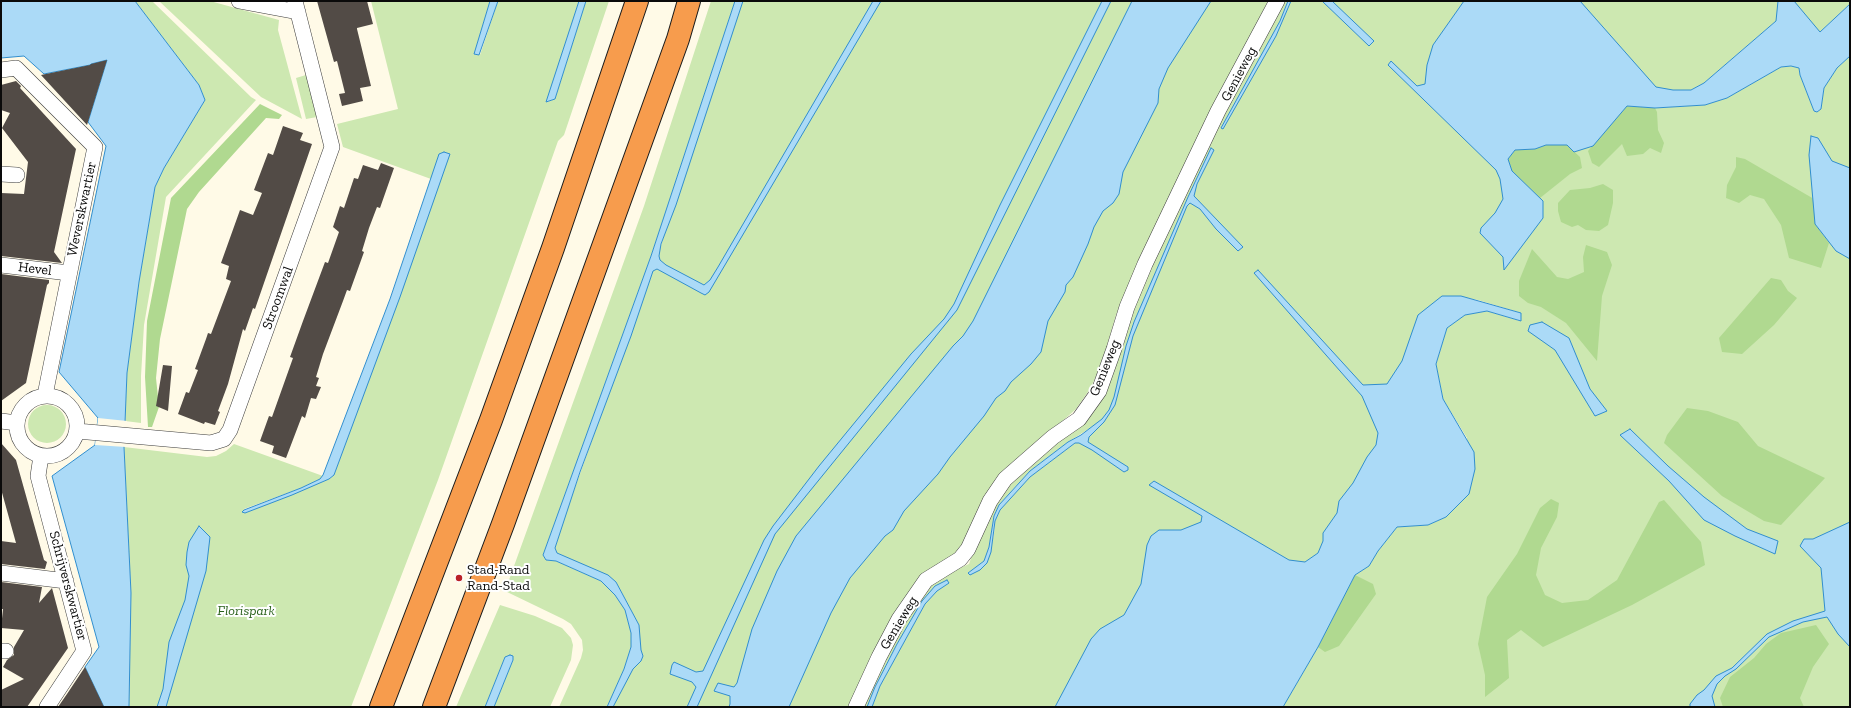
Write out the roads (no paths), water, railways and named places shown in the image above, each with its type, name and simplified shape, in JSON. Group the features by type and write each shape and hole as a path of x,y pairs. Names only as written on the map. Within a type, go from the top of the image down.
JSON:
{"highway":[{"path":"381,707 491,420 555,240 637,1"},
{"path":"434,707 503,524 676,46 689,1"}],"street":[{"name":"Stroomwal","path":"77,430 211,443 224,439 230,430 332,147 296,7 239,1"},
{"name":"Genieweg","path":"856,707 879,657 896,626 926,580 960,559 968,549 990,500 1005,478 1053,437 1079,419 1099,391 1127,307 1145,264 1218,112 1277,1"},
{"name":"Weverskwartier","path":"1,70 16,68 95,147 45,396"},
{"path":"1,174 17,175"},
{"name":"Hevel","path":"1,265 69,274"},
{"path":"45,396 54,396 68,404 75,416 77,430 70,446 52,455 41,456 33,452 20,439 17,423 20,413 26,404 36,398 45,396"},
{"path":"1,421 17,423"},
{"name":"Schrijverskwartier","path":"41,456 38,476 84,651 47,707"},
{"path":"1,573 66,581"}],"water":[{"path":"1,1 135,1 199,85 205,100 164,168 155,187 139,282 127,373 124,447 131,593 129,707 104,707 85,667 99,647 52,476 95,445 98,418 59,372 106,146 88,122 107,60 44,74 24,56 1,58"},
{"path":"490,1 498,1 479,55 474,54"},
{"path":"579,1 586,1 555,99 546,102"},
{"path":"735,1 743,1 676,205 661,244 659,256 660,260 666,265 704,285 710,280 718,267 873,1 881,1 709,292 705,295 657,269 653,271 631,336 580,472 555,548 557,553 608,575 616,582 639,625 641,650 643,656 641,661 633,669 613,707 607,707 624,669 631,647 631,633 625,610 615,595 601,581 556,561 546,560 543,555 651,256"},
{"path":"1102,1 1111,1 957,310 775,534 697,707 687,707 696,687 692,682 670,674 672,665 674,662 696,672 703,671 764,540 773,526 819,466 911,354 944,319 954,304 1000,205"},
{"path":"1132,1 1211,1 1168,68 1159,89 1158,103 1123,172 1119,194 1113,203 1103,211 1094,227 1073,277 1066,285 1065,292 1048,321 1041,352 1031,364 1011,382 1005,391 996,398 984,416 938,474 904,511 893,530 885,536 850,578 831,613 789,707 729,707 730,696 714,691 718,683 734,687 737,683 752,629 777,571 796,536 953,346 963,336 973,321"},
{"path":"1288,1 1291,1 1276,36 1223,129 1221,128 1280,21"},
{"path":"1322,1 1332,1 1374,41 1369,46"},
{"path":"1464,1 1580,1 1656,87 1673,90 1691,90 1704,83 1776,21 1778,1 1794,1 1820,32 1850,4 1850,56 1837,68 1824,88 1821,109 1817,112 1814,111 1800,75 1799,68 1791,66 1781,67 1727,98 1705,105 1655,108 1627,106 1593,146 1574,152 1567,145 1546,145 1535,149 1515,150 1508,159 1512,171 1543,201 1543,218 1504,270 1503,257 1480,233 1481,228 1495,213 1503,199 1500,179 1496,170 1388,65 1391,61 1417,86 1425,84 1427,65 1433,45"},
{"path":"1811,136 1818,138 1832,161 1850,168 1850,259 1836,251 1815,224 1809,155"},
{"path":"1211,148 1214,150 1197,184 1194,196 1243,247 1238,251 1216,229 1200,209 1190,203 1187,206 1133,336 1115,405 1104,422 1089,437 1088,442 1128,467 1128,470 1124,472 1092,450 1079,443 1075,443 1030,477 1000,510 995,521 991,552 987,563 980,570 970,575 968,573 984,561 989,547 994,516 999,505 1030,471 1068,442 1081,435 1102,419 1109,410 1114,397 1126,346 1134,322 1188,197"},
{"path":"444,152 450,154 400,297 334,475 329,479 292,495 245,513 242,512 301,488 320,479 323,475 390,299 439,154"},
{"path":"1258,270 1363,385 1387,384 1402,361 1418,315 1442,296 1461,296 1521,313 1521,321 1487,311 1465,315 1447,328 1436,364 1443,399 1474,452 1475,469 1469,494 1446,517 1428,525 1397,527 1378,551 1369,566 1355,575 1318,647 1283,707 1055,707 1091,639 1100,629 1124,615 1141,584 1147,545 1151,536 1159,530 1181,530 1201,522 1202,516 1149,485 1154,481 1289,560 1305,562 1318,553 1323,541 1323,533 1337,513 1339,501 1353,483 1367,457 1376,445 1378,433 1362,396 1254,273"},
{"path":"1542,322 1569,338 1590,389 1607,411 1595,416 1555,350 1528,331 1530,325"},
{"path":"1630,429 1668,466 1704,497 1747,529 1778,541 1775,554 1704,520 1669,481 1620,435"},
{"path":"1850,522 1850,647 1838,634 1827,617 1803,622 1769,637 1736,669 1725,676 1717,684 1712,696 1715,707 1690,707 1690,704 1697,695 1704,690 1716,676 1732,668 1767,634 1793,621 1825,611 1821,568 1800,546 1804,539 1813,539"},
{"path":"199,526 210,537 206,571 166,707 157,707 163,689 169,642 185,600 189,576 186,565 189,542"},
{"path":"947,580 949,583 937,591 925,604 880,686 872,707 867,707 875,687 897,644 922,601 935,586"},
{"path":"510,655 513,656 513,660 494,707 485,707 505,657"}],"place":[{"name":"Stad-Rand Rand-Stad","path":"459,578"}],"park label":[{"name":"Florispark","path":"246,611"}]}
